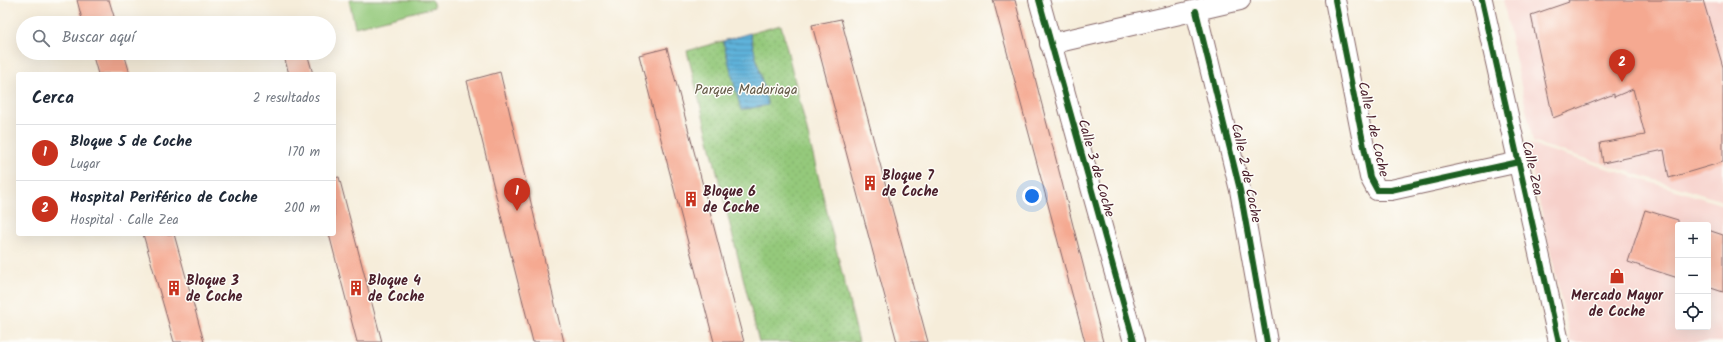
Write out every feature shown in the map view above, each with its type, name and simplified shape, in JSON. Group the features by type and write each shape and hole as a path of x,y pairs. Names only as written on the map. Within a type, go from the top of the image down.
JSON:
{"street":[{"name":"Calle 3 de Coche","path":"1039,0 1134,342"},
{"path":"1050,44 1240,0"},
{"name":"Calle 1 de Coche","path":"1335,0 1370,177 1377,190 1391,190 1519,162"},
{"name":"Calle Zea","path":"1482,0 1559,342"},
{"name":"Calle 2 de Coche","path":"1196,11 1240,190 1267,342"}],"shaded area":[{"path":"1503,0 1723,0 1723,201 1533,142"},
{"name":"Mercado Mayor de Coche","path":"1526,143 1723,205 1723,342 1571,342"}],"green space":[{"path":"349,0 432,0 434,7 355,27"},
{"name":"Parque Madariaga","path":"781,25 859,342 759,342 687,51"}],"water":[{"path":"750,33 768,105 741,110 723,41"}],"building":[{"path":"77,0 109,0 114,16 81,16"},
{"path":"993,0 1015,0 1103,342 1085,342"},
{"path":"1568,0 1703,0 1723,67 1723,162 1669,178 1664,150 1603,163 1600,143 1645,135 1633,89 1614,97 1614,94 1553,118 1531,15 1569,2"},
{"name":"Bloque 7 de Coche","path":"841,19 928,342 897,342 812,25"},
{"name":"Bloque 6 de Coche","path":"667,48 744,342 714,342 639,55"},
{"path":"94,60 126,60 129,72 97,72"},
{"path":"285,60 309,60 312,72 288,72"},
{"path":"500,72 564,342 533,342 467,81"},
{"name":"Bloque 4 de Coche","path":"339,177 382,342 357,342 330,236 336,236 336,178"},
{"path":"1645,210 1678,220 1678,222 1675,222 1675,277 1628,262"},
{"path":"1711,231 1723,235 1723,292 1711,288"},
{"name":"Bloque 3 de Coche","path":"144,236 175,236 204,342 174,342"}],"cycle path":[{"path":"1039,0 1134,342"},
{"path":"1335,0 1370,177 1377,190 1391,190 1519,162"},
{"path":"1482,0 1559,342"},
{"path":"1196,11 1240,190 1267,342"}],"place":[{"name":"Hospital Periférico de Coche","path":"1622,82"},
{"name":"Bloque 7 de Coche","path":"870,183"},
{"name":"Bloque 6 de Coche","path":"691,199"},
{"name":"Bloque 5 de Coche","path":"517,211"},
{"name":"Mercado Mayor de Coche","path":"1617,276"},
{"name":"Bloque 3 de Coche","path":"174,288"},
{"name":"Bloque 4 de Coche","path":"356,288"}]}
